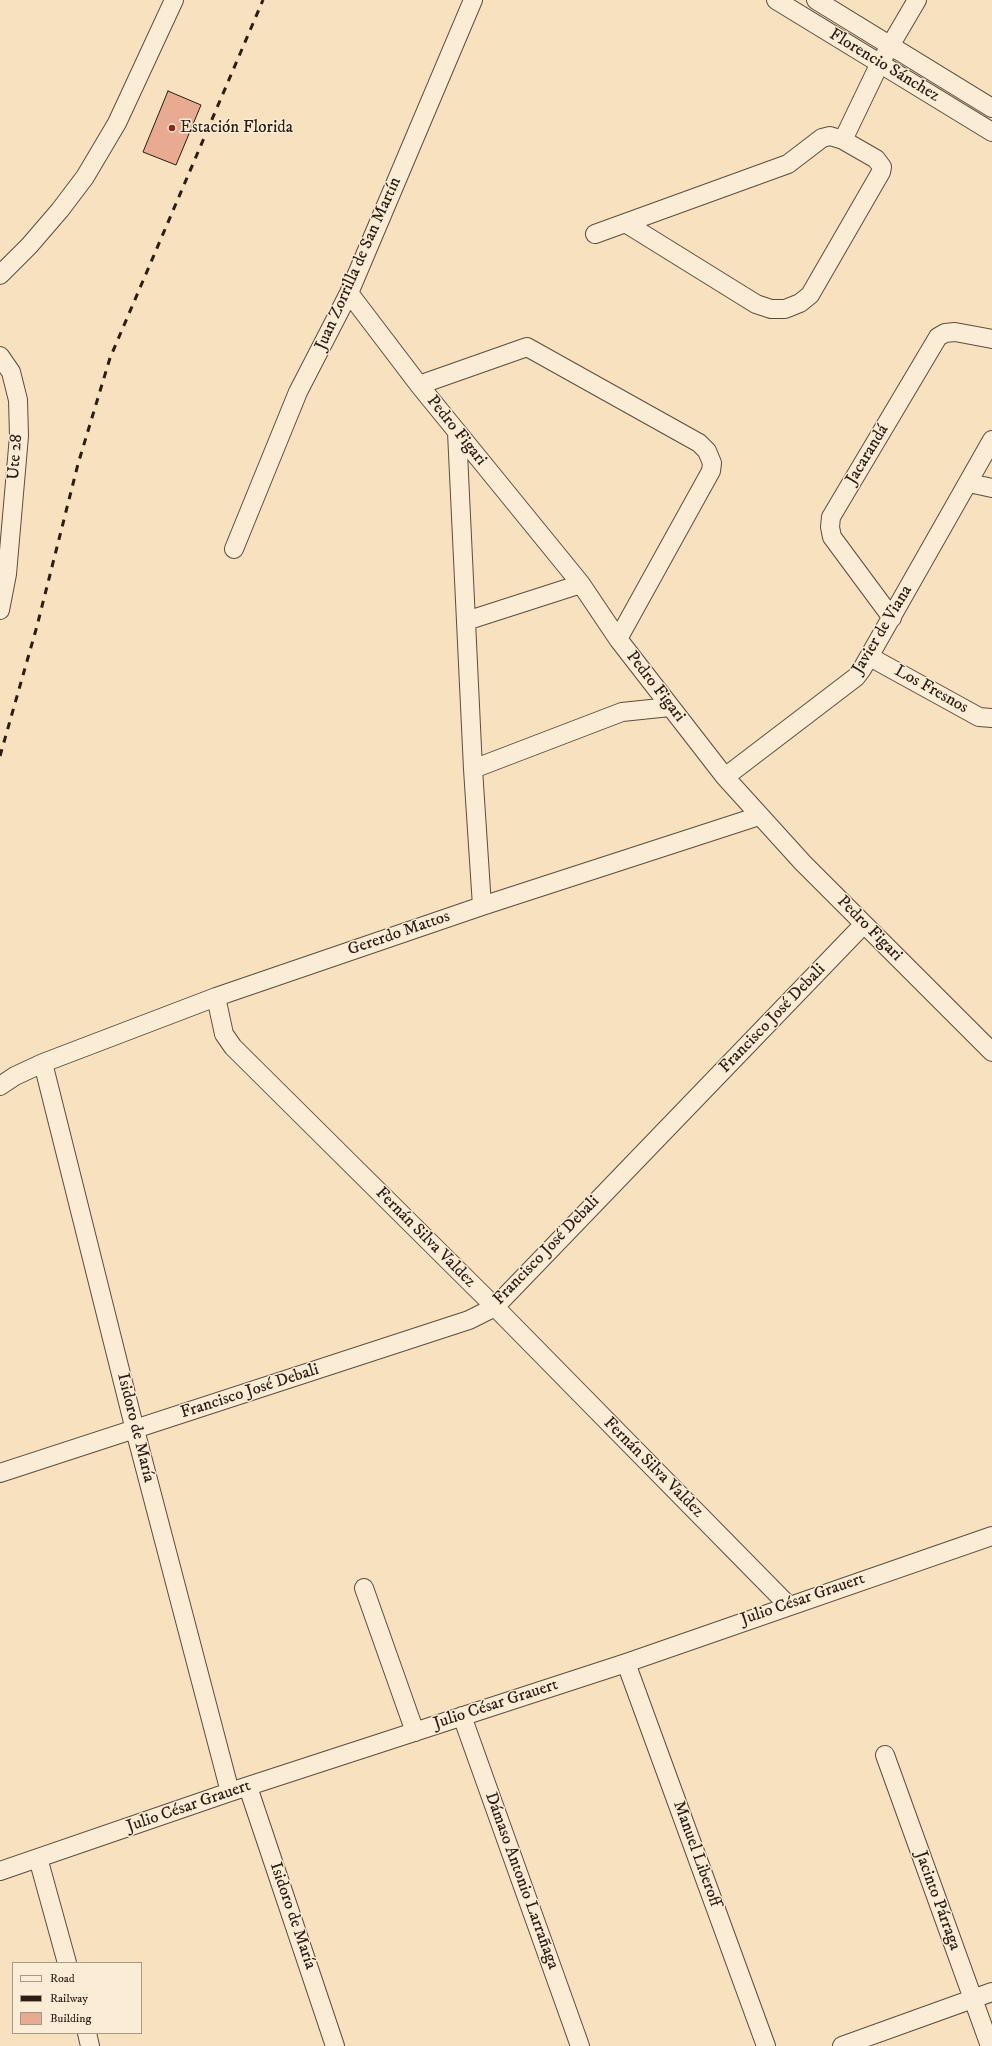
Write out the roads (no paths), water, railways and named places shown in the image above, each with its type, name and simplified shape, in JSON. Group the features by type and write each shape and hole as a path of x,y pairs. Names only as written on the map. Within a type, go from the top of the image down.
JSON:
{"street":[{"path":"0,275 29,246 60,210 89,171 117,123 174,0"},
{"name":"Juan Zorrilla de San Martín","path":"234,549 298,392 349,293 473,0"},
{"name":"Florencio Sánchez","path":"776,0 992,132"},
{"name":"Florencio Sánchez","path":"816,0 992,108"},
{"path":"843,140 880,63 917,0"},
{"path":"595,234 627,224 788,164 822,138 830,136 843,140 876,159 882,167 881,172 810,295 793,307 771,309 756,304 627,224"},
{"name":"Pedro Figari","path":"349,293 419,385 581,584 618,639 670,707 759,816 992,1052"},
{"name":"Jacarandá","path":"892,618 835,541 830,527 831,517 938,338 944,333 955,332 992,339"},
{"path":"419,385 527,346 699,443 707,451 712,463 711,471 618,639"},
{"name":"Ute 28","path":"0,356 11,372 18,400 19,436 7,574 0,610"},
{"path":"457,432 473,769 482,906"},
{"name":"Javier de Viana","path":"726,777 856,678 870,657 992,440"},
{"path":"969,483 992,488"},
{"path":"466,621 581,584"},
{"name":"Los Fresnos","path":"870,657 979,717 992,718"},
{"path":"473,769 622,712 670,707"},
{"name":"Gererdo Mattos","path":"43,1063 216,997 482,906 759,816"},
{"name":"Francisco José Debali","path":"0,1473 469,1320 495,1307 864,924"},
{"name":"Fernán Silva Valdez","path":"216,997 224,1034 233,1047 495,1307 788,1605"},
{"path":"0,1086 14,1076 43,1063"},
{"name":"Isidoro de María","path":"43,1063 135,1430 230,1792"},
{"name":"Julio César Grauert","path":"0,1871 230,1792 626,1663 788,1605 992,1536"},
{"path":"364,1588 415,1732"},
{"name":"Manuel Liberoff","path":"626,1663 766,2046"},
{"name":"Dámaso Antonio Larrañaga","path":"462,1716 580,2046"},
{"name":"Jacinto Párraga","path":"885,1755 990,2046"},
{"name":"Isidoro de María","path":"248,1787 335,2046"},
{"path":"38,1858 67,1962"},
{"path":"842,2046 992,1992"},
{"path":"86,2034 90,2046"}],"railway":[{"path":"0,756 37,626 78,464 110,358 263,0"}],"place":[{"name":"Estación Florida","path":"172,128"}]}
